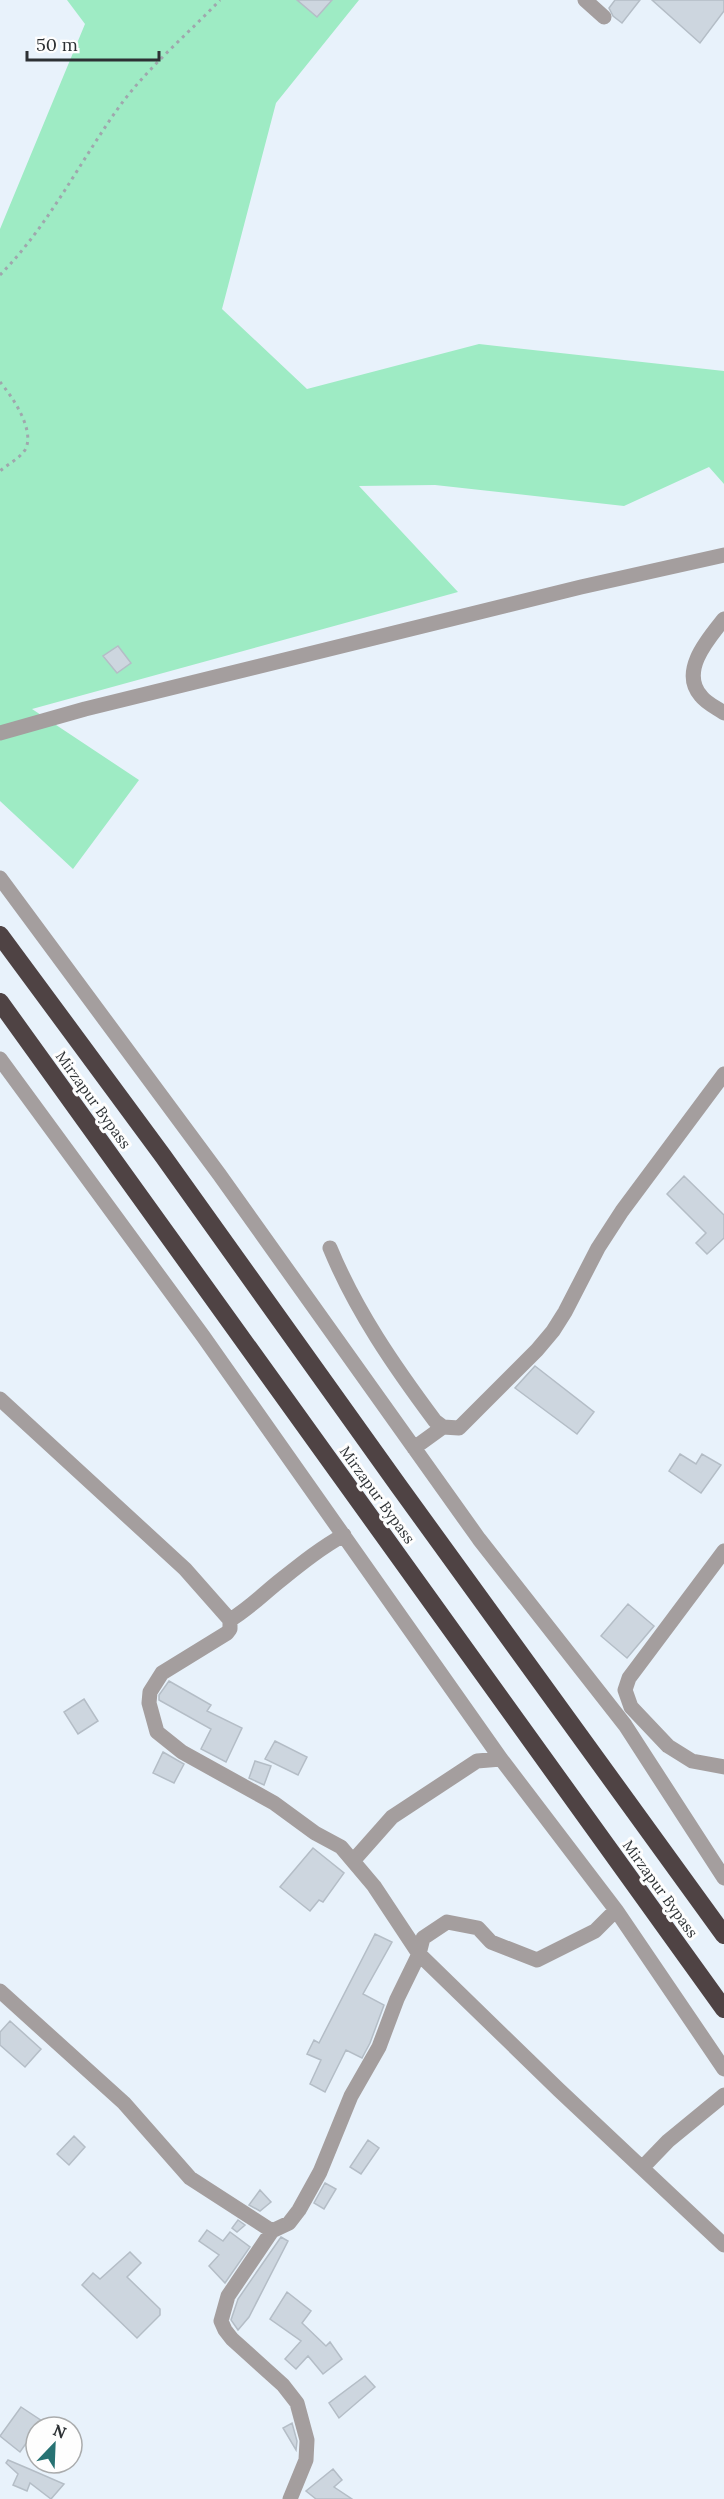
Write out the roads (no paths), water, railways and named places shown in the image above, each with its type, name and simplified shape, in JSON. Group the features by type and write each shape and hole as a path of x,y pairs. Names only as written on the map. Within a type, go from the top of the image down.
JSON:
{"highway":[{"path":"0,935 163,1156 724,1935"},
{"name":"Mirzapur Bypass","path":"0,1002 724,2009"}],"street":[{"path":"585,0 604,17"},
{"path":"0,733 77,711 569,590 724,555"},
{"path":"724,619 701,651 693,674 695,687 701,697 724,713"},
{"path":"0,878 219,1174 479,1539 625,1725 724,1878"},
{"path":"0,1059 203,1336 501,1759 616,1910 724,2069"},
{"path":"330,1248 358,1309 395,1367 435,1421 444,1427 459,1428 467,1423 553,1331 566,1312 598,1248 622,1211 724,1074"},
{"path":"0,1399 185,1569 230,1620 230,1629 227,1633 162,1673 150,1692 149,1703 157,1732 182,1752 273,1803 315,1833 341,1847 374,1886 419,1954 724,2245"},
{"path":"414,1448 444,1427"},
{"path":"230,1620 246,1610 281,1579 344,1535"},
{"path":"724,1551 629,1678 625,1690 631,1707 668,1746 692,1761 724,1767"},
{"path":"353,1861 392,1817 477,1761 501,1759"},
{"path":"290,2499 306,2460 307,2440 297,2403 283,2385 232,2339 221,2321 228,2296 273,2230 289,2223 299,2210 320,2172 351,2096 379,2046 397,1999 419,1954 423,1938 447,1922 478,1928 491,1942 537,1960 594,1931 616,1910"},
{"path":"0,1991 124,2103 190,2178 273,2230"},
{"path":"642,2168 668,2141 724,2095"}]}
